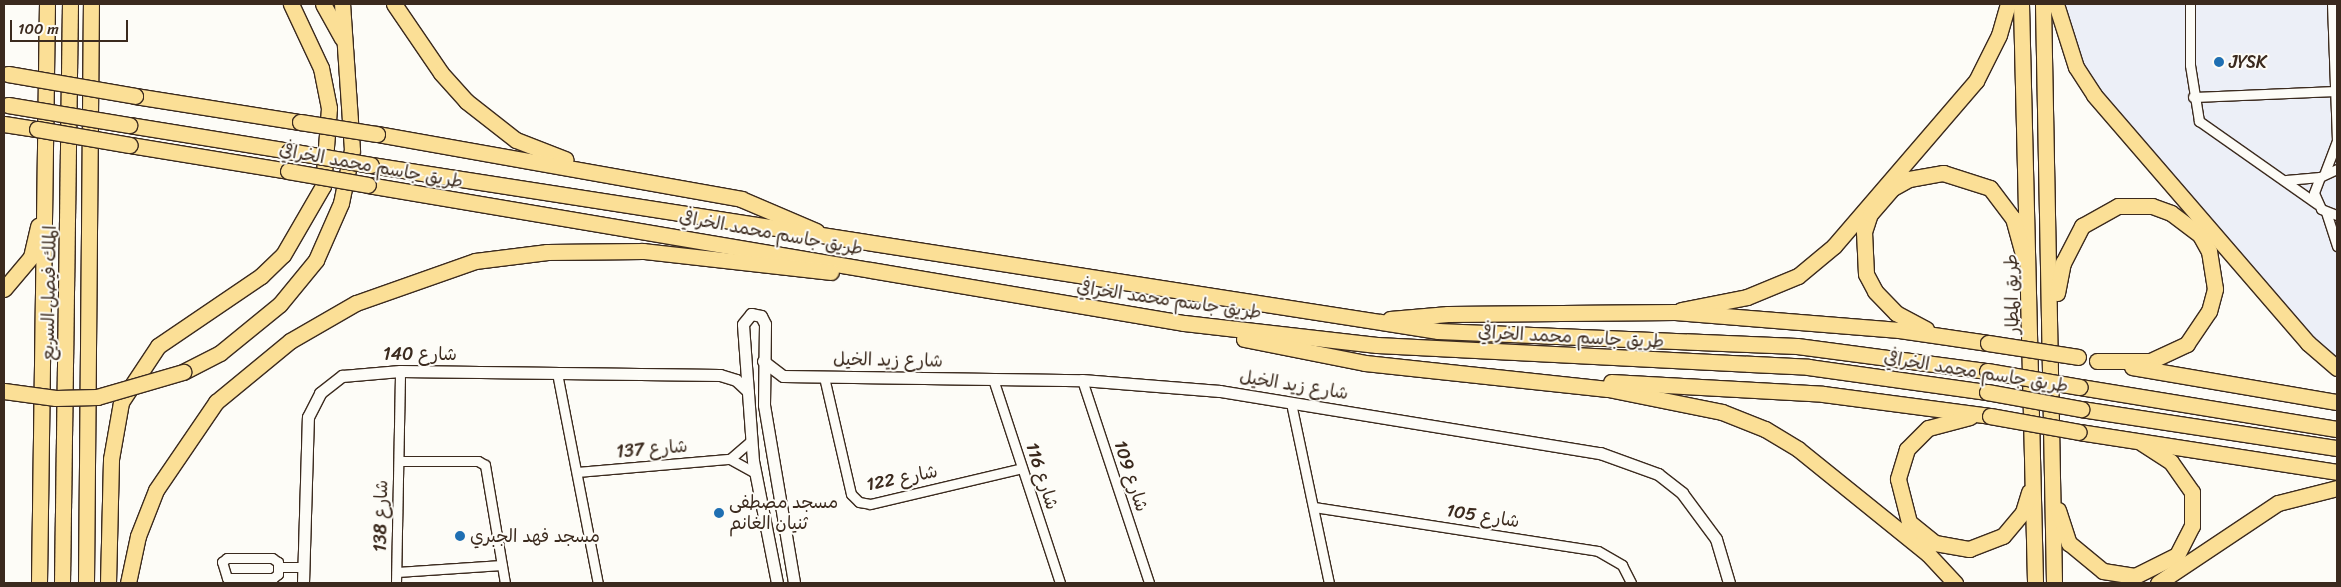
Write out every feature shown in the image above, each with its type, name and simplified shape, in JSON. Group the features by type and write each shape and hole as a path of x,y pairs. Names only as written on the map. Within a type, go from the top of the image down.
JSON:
{"highway":[{"path":"42,4 45,31"},
{"path":"39,583 45,177 45,31 47,4"},
{"name":"الملك فيصل السريع","path":"62,583 70,4"},
{"path":"86,583 91,4"},
{"path":"108,583 111,459 121,402 158,346 261,276 283,254 323,186 329,108 320,68 291,4"},
{"path":"323,4 344,42"},
{"path":"4,391 56,398 98,396 183,372 220,354 253,328 316,260 341,203 352,150 342,4"},
{"path":"394,4 440,73 480,114 528,146 604,173"},
{"path":"1675,312 1697,304 1747,297 1798,276 1834,246 1976,81 1999,35 2008,4"},
{"name":"طريق المطار","path":"2021,4 2030,278 2035,583"},
{"path":"2043,4 2052,329 2054,583"},
{"path":"2056,4 2076,67 2094,95 2308,343 2337,368"},
{"path":"6,74 377,134 604,173 741,199 836,240"},
{"name":"طريق جاسم محمد الخرافي","path":"6,105 836,240 1364,321 1438,331 1797,346 1987,371 2337,429"},
{"name":"طريق جاسم محمد الخرافي","path":"5,124 724,243 975,290 1184,323 1377,345 1808,367 1987,392 2081,409 2337,448"},
{"path":"1946,337 1896,314 1874,292 1866,274 1864,232 1870,214 1893,188 1909,179 1943,173 1990,188 2013,218 2030,278"},
{"path":"4,289 31,257 45,177"},
{"path":"2052,329 2063,263 2082,226 2118,206 2134,205 2152,206 2187,223 2209,251 2215,289 2199,329 2187,344 2151,361 2097,361"},
{"path":"128,583 138,536 156,490 216,402 290,341 356,303 411,282 475,261 590,249 726,260 975,290"},
{"path":"1364,321 1448,314 1675,312 1946,337 2078,357 2337,402"},
{"path":"1184,323 1365,363 1679,402 1765,429 1830,473 1928,554 1955,583"},
{"path":"1514,380 1692,383 1988,415 2142,443 2337,472"},
{"path":"1988,415 1941,422 1916,437 1907,449 1899,494 1909,522 1923,534 1950,548 1969,549 2003,536 2023,512 2034,456"},
{"path":"2053,492 2069,544 2089,564 2135,576 2162,566 2187,541 2192,526 2192,492 2171,462 2142,443"},
{"path":"2158,583 2278,503 2337,488"}],"street":[{"path":"2190,4 2193,97 2199,120 2209,131 2283,180 2326,212 2337,215"},
{"path":"2317,204 2314,193 2337,142 2332,4"},
{"path":"2193,97 2336,91"},
{"path":"2283,180 2323,175 2337,169"},
{"path":"2326,212 2337,246"},
{"path":"777,583 755,473 751,441 743,324 747,316 756,314 765,324 764,391 771,460 794,583"},
{"path":"720,375 746,360"},
{"path":"763,361 783,376 764,391"},
{"name":"شارع 140","path":"304,583 307,424 312,404 325,387 342,376 400,370 720,375 736,380 748,391"},
{"name":"شارع 138","path":"396,583 400,370"},
{"path":"557,373 598,583"},
{"name":"شارع زيد الخيل","path":"783,376 1082,380 1291,403 1560,445 1630,461 1658,474 1702,517 1716,539 1729,583"},
{"name":"شارع 122","path":"824,376 851,494 859,502 870,504 1022,468"},
{"name":"شارع 116","path":"993,379 1060,583"},
{"name":"شارع 109","path":"1082,380 1150,583"},
{"path":"1291,403 1329,583"},
{"path":"751,441 730,459 755,473"},
{"name":"شارع 137","path":"577,472 730,459"},
{"name":"شارع 138","path":"399,461 478,461 485,465 505,583"},
{"name":"شارع 105","path":"1314,507 1598,550 1622,565 1631,583"},
{"path":"227,558 272,558 279,567 273,578 227,578 222,562 227,558"},
{"name":"شارع 138","path":"397,572 502,565"},
{"path":"279,567 304,567"}],"shaded area":[{"path":"2056,4 2337,4 2337,368 2094,95"}],"place":[{"name":"JYSK","path":"2219,62"},
{"name":"مسجد مصطفى ثنيان الغانم","path":"719,513"},
{"name":"مسجد فهد الجبري","path":"460,536"}]}
